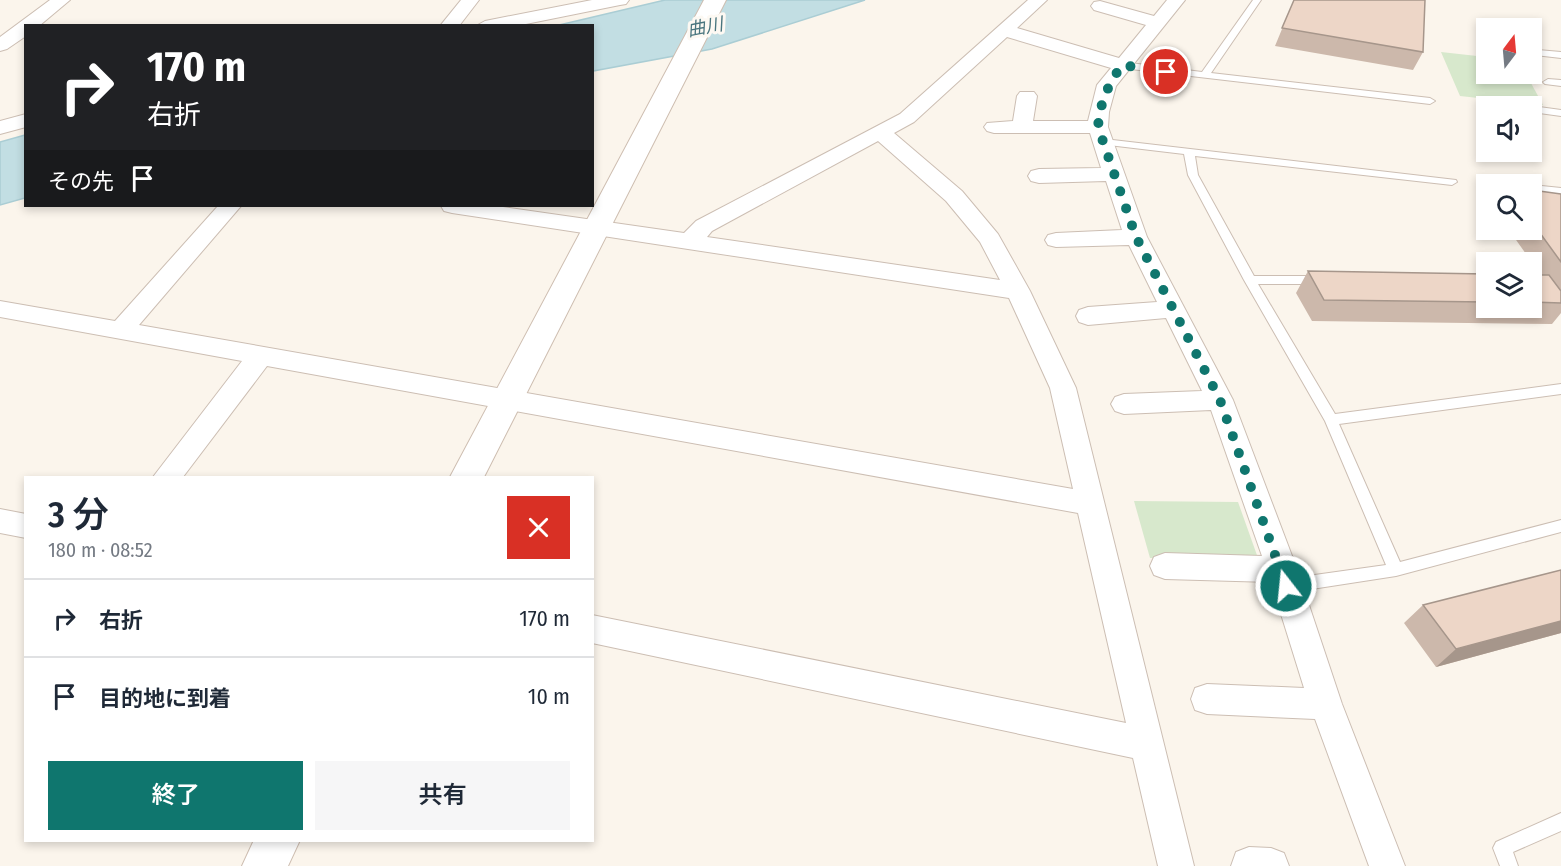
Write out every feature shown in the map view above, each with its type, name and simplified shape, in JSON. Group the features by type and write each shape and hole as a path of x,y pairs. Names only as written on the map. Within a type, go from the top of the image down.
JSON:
{"street":[{"path":"29,24 61,0"},
{"path":"451,24 470,0"},
{"path":"495,24 620,0"},
{"path":"468,476 715,0"},
{"path":"690,241 704,226 907,118 1038,0"},
{"path":"1176,0 1107,85 1099,112 1101,134 1136,237 1220,400 1284,577 1326,704 1387,866"},
{"path":"1100,6 1157,22"},
{"path":"0,45 24,27"},
{"path":"1006,31 1122,65"},
{"path":"1022,128 1027,96"},
{"path":"0,128 24,121"},
{"path":"994,128 1101,134"},
{"path":"881,133 954,196 990,239 1018,291 1063,388 1176,866"},
{"path":"1039,176 1114,174"},
{"path":"121,330 229,207"},
{"path":"459,207 1018,291"},
{"path":"1056,240 1136,237"},
{"path":"0,309 1092,504"},
{"path":"1088,316 1175,309"},
{"path":"168,476 261,355"},
{"path":"1124,404 1220,400"},
{"path":"0,520 24,526"},
{"path":"1165,566 1284,577"},
{"path":"594,629 1147,744"},
{"path":"1207,699 1326,704"}],"lane":[{"path":"1204,76 1257,0"},
{"path":"1542,53 1561,55"},
{"path":"1122,65 1430,100"},
{"path":"1548,82 1561,83"},
{"path":"1542,111 1561,112"},
{"path":"1101,134 1189,154 1452,182"},
{"path":"1189,154 1193,175 1250,280 1331,420 1396,570"},
{"path":"1542,189 1561,191"},
{"path":"1250,280 1333,280"},
{"path":"1331,420 1561,389"},
{"path":"1284,577 1396,570 1561,526"},
{"path":"1509,866 1502,848 1561,822"}],"green space":[{"path":"1441,52 1476,56 1476,84 1531,84 1538,96 1476,98 1460,96"},
{"path":"1134,501 1238,502 1258,558 1150,558"}],"water":[{"name":"曲川","path":"665,0 865,0 712,49 594,71 594,24 563,24"},
{"path":"24,135 24,198 0,205 0,142"}],"building":[{"path":"1294,0 1425,0 1423,52 1282,28"},
{"path":"1542,191 1561,194 1561,262 1542,236"},
{"path":"1308,271 1476,274 1476,302 1324,300"},
{"path":"1542,275 1549,275 1561,291 1561,303 1542,302"},
{"path":"1561,570 1561,621 1456,649 1423,605"}],"route":[{"path":"1166,72 1122,65 1107,85 1099,112 1098,127 1136,237 1220,400 1282,569 1286,586"}]}
